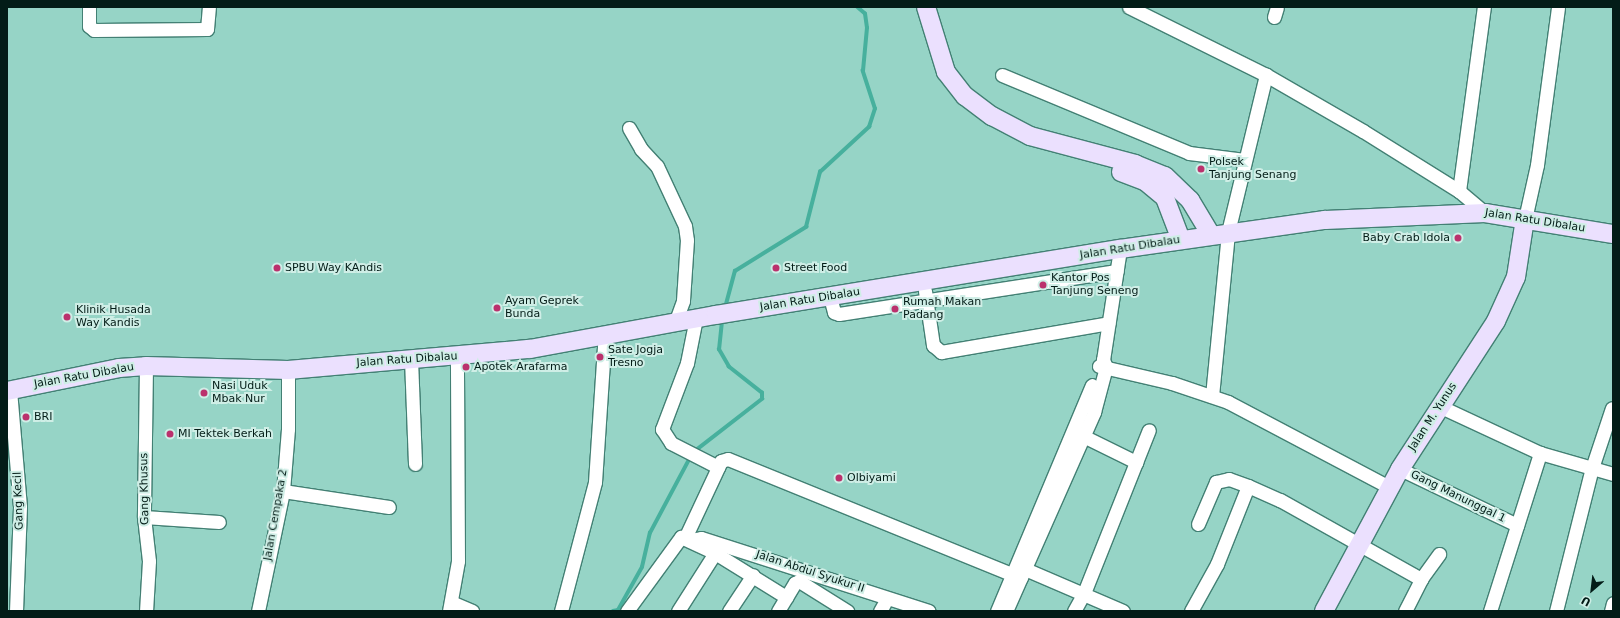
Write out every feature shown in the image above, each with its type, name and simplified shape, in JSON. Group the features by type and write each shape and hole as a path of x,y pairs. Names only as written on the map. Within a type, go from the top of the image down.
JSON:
{"main road":[{"path":"914,7 931,64 946,89 957,102 1007,136 1145,181 1165,198 1181,240"},
{"path":"927,7 946,72 965,96 992,116 1030,136 1135,164 1165,176 1190,200 1220,234"},
{"name":"Jalan Ratu Dibalau","path":"8,391 83,374 146,366 288,370 530,350 605,333 830,297 925,291 1120,249 1325,220 1485,213 1613,234"},
{"name":"Jalan M. Yunus","path":"1324,611 1358,543 1389,487 1502,306 1516,278 1525,219"}],"street":[{"path":"89,7 89,26 94,30 207,29 209,7"},
{"path":"1459,191 1484,7"},
{"path":"1525,219 1537,165 1558,7"},
{"path":"1132,8 1266,75 1376,138 1459,191 1485,213"},
{"path":"1002,75 1189,153 1245,160"},
{"path":"1212,396 1220,234 1245,160 1266,75"},
{"path":"629,128 641,150 658,166 685,226 687,240 683,301 675,323"},
{"path":"997,611 1018,572 1080,434 1103,364 1120,249"},
{"path":"1109,323 941,352 933,345 925,291 1117,271"},
{"path":"696,318 687,363 662,429 665,438 684,451 718,467"},
{"path":"561,611 595,482 605,333"},
{"path":"457,356 458,561 450,607 472,611"},
{"path":"411,360 414,464"},
{"path":"1103,364 1212,396 1254,415 1389,487"},
{"name":"Gang Khusus","path":"146,366 144,517 149,561 146,611"},
{"name":"Jalan Cempaka 2","path":"258,611 283,491 288,429 288,370"},
{"name":"Gang Kecil","path":"8,391 20,507 16,611"},
{"path":"1439,406 1540,453 1613,474"},
{"path":"1556,611 1592,468 1612,408"},
{"path":"1074,611 1084,593 1149,430"},
{"path":"1080,434 1136,462"},
{"path":"1490,611 1540,453"},
{"path":"688,539 718,467 721,461 728,459 1018,572 1084,593 1123,611"},
{"name":"Gang Manunggal 1","path":"1400,469 1517,525"},
{"path":"1198,524 1216,482 1229,479 1280,500 1421,579"},
{"path":"1191,611 1217,564 1248,486"},
{"path":"283,491 389,507"},
{"path":"144,517 219,522"},
{"path":"627,611 678,538 688,539 714,553 753,575 786,597"},
{"name":"Jalan Abdul Syukur II","path":"688,539 701,538 929,611"},
{"path":"678,611 714,553"},
{"path":"1405,611 1421,579 1439,554"},
{"path":"1006,611 1018,572"},
{"path":"729,611 753,575"},
{"path":"812,588 826,577"},
{"path":"778,611 797,582 812,588 830,606 847,611"},
{"path":"1611,611 1613,603"}],"waterway":[{"path":"725,308 735,271 806,227 820,172 869,127 875,109 863,71 867,28 865,14 857,7"},
{"path":"695,451 762,399 762,393 729,367 719,350 722,319"},
{"path":"613,611 618,610 642,567 650,533 691,456"}],"place":[{"name":"Polsek Tanjung Senang","path":"1201,169"},
{"name":"Baby Crab Idola","path":"1458,238"},
{"name":"SPBU Way KAndis","path":"277,268"},
{"name":"Street Food","path":"776,268"},
{"name":"Kantor Pos Tanjung Seneng","path":"1043,285"},
{"name":"Ayam Geprek Bunda","path":"497,308"},
{"name":"Rumah Makan Padang","path":"895,309"},
{"name":"Klinik Husada Way Kandis","path":"67,317"},
{"name":"Sate Jogja Tresno","path":"600,357"},
{"name":"Apotek Arafarma","path":"466,367"},
{"name":"Nasi Uduk Mbak Nur","path":"204,393"},
{"name":"BRI","path":"26,417"},
{"name":"MI Tektek Berkah","path":"170,434"},
{"name":"Olbiyami","path":"839,478"}]}
